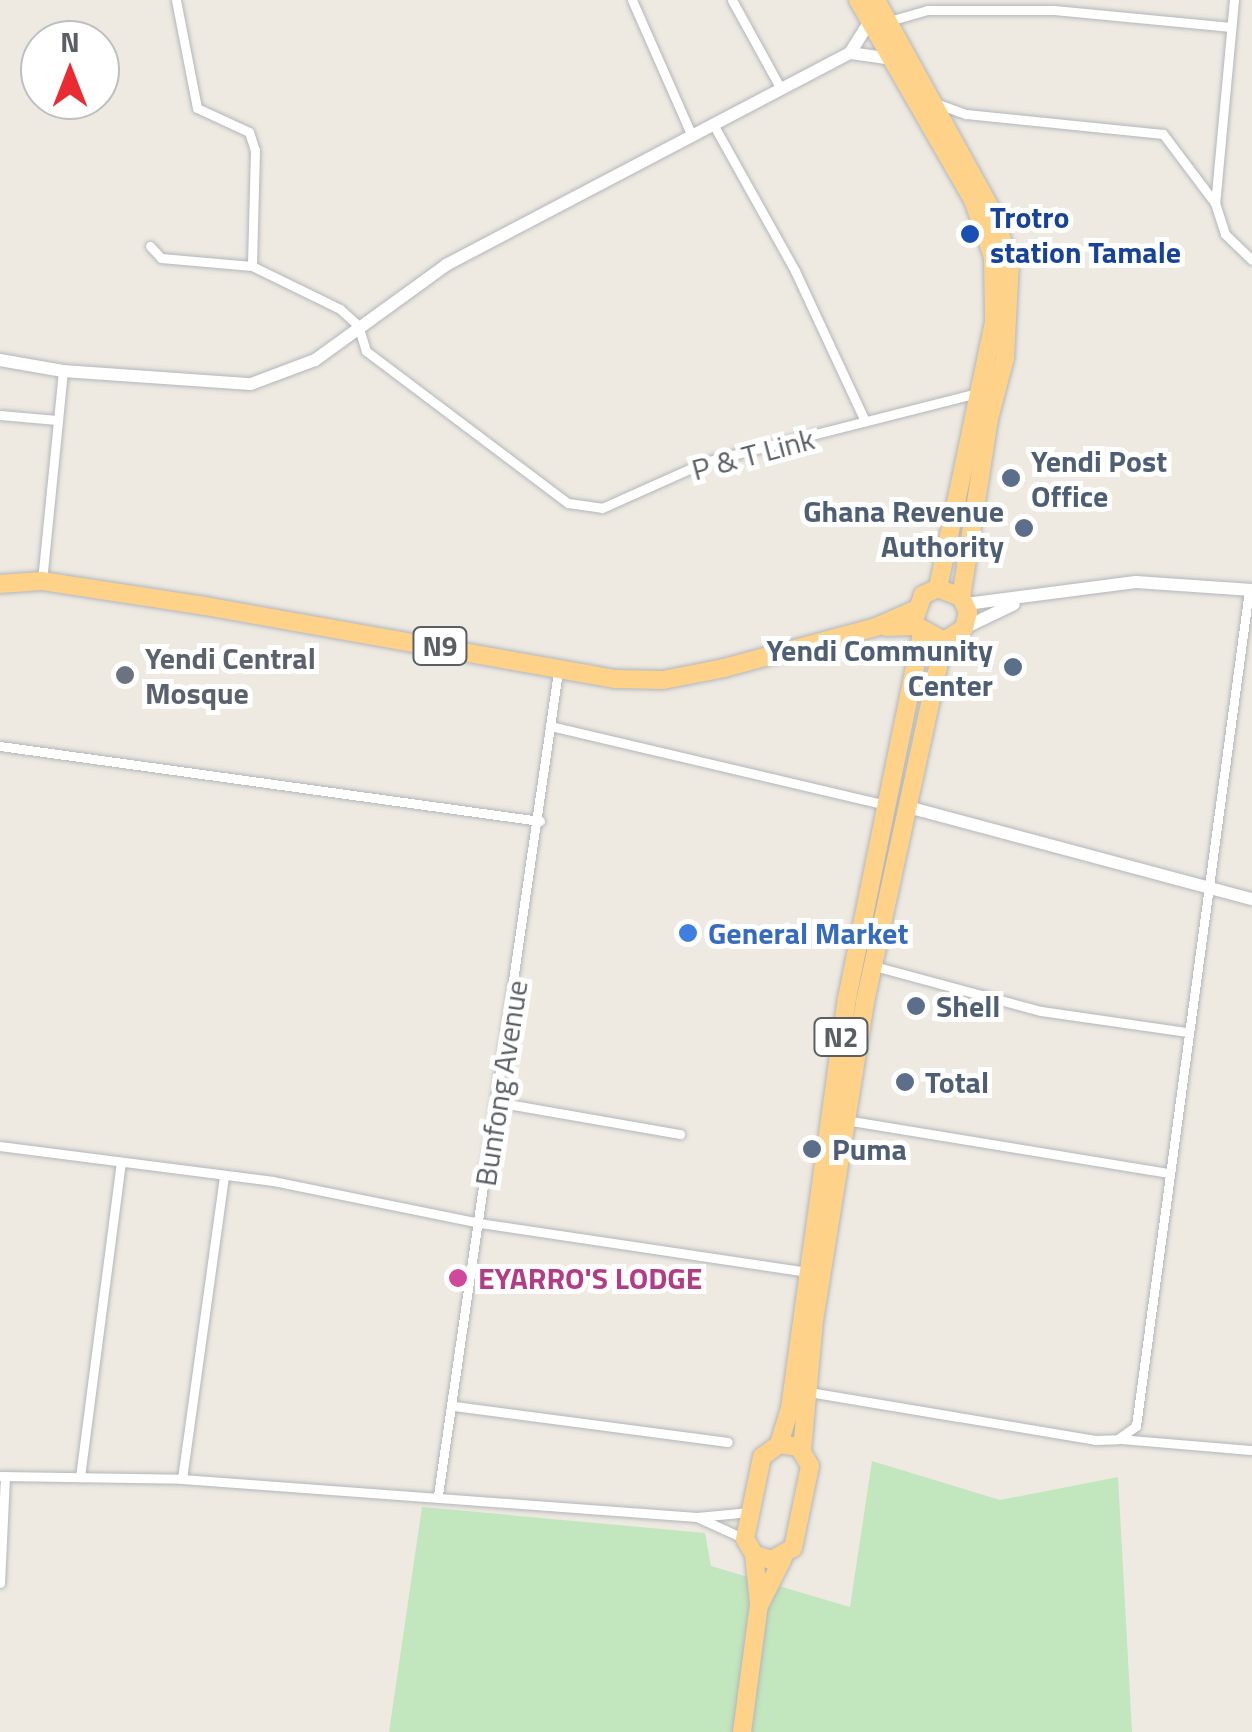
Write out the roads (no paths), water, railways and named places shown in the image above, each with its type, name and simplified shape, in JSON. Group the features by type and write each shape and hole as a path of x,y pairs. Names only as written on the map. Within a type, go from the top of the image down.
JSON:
{"highway":[{"path":"858,0 930,102 991,209 1010,262 1005,358 989,419 964,601 964,628 944,641 918,623 923,595 938,588"},
{"path":"876,0 876,26 886,58 973,200 993,256 994,322 938,588"},
{"name":"N9","path":"0,584 42,581 558,670 663,680 876,627 918,623"},
{"path":"938,588 964,601"},
{"name":"N2","path":"779,1444 790,1408 847,998 888,805 918,623"},
{"name":"N2","path":"802,1450 845,1120 871,966 944,641"},
{"path":"742,1732 760,1604 782,1558 794,1548 810,1466 802,1450 779,1444 762,1457 750,1512 749,1546 760,1604"},
{"path":"749,1546 782,1558"}],"street":[{"path":"176,0 197,108 249,132 255,150 252,266"},
{"path":"632,0 692,136"},
{"path":"732,0 780,90"},
{"path":"1215,203 1234,0"},
{"path":"0,360 62,372 100,369 251,384 315,360 446,264 850,52 876,26 904,13 949,5 1054,10 1231,28"},
{"path":"850,52 886,58"},
{"path":"930,102 966,114 1163,134 1215,203 1225,234 1252,260"},
{"path":"713,124 795,271 865,421"},
{"path":"150,246 161,258 252,266 340,308 358,325"},
{"name":"P & T Link","path":"358,325 366,352 568,503 602,508 704,462 981,392"},
{"path":"42,581 62,372"},
{"path":"0,415 56,420"},
{"path":"964,601 1020,600 1136,582 1250,590 1136,1426 1118,1440"},
{"path":"964,628 1020,600"},
{"name":"Bunfong Avenue","path":"438,1494 540,821 558,670"},
{"path":"550,726 888,805"},
{"path":"0,746 540,821"},
{"path":"908,807 1252,899"},
{"path":"871,966 1041,1011 1188,1032"},
{"path":"496,1102 680,1134"},
{"path":"845,1120 1168,1173"},
{"path":"0,1146 224,1175 480,1223 808,1272"},
{"path":"80,1477 121,1163"},
{"path":"182,1479 224,1175"},
{"path":"809,1392 1118,1440 1252,1450"},
{"path":"454,1406 728,1442"},
{"path":"0,1582 3,1476 182,1479 438,1494 697,1517 750,1512"},
{"path":"697,1517 749,1546"}],"place":[{"name":"Trotro station Tamale","path":"970,234"},
{"name":"Yendi Post Office","path":"1011,478"},
{"name":"Ghana Revenue Authority","path":"1024,528"},
{"name":"Yendi Community Center","path":"1013,667"},
{"name":"Yendi Central Mosque","path":"125,675"},
{"name":"General Market","path":"688,933"},
{"name":"Shell","path":"916,1006"},
{"name":"Total","path":"905,1082"},
{"name":"Puma","path":"812,1149"},
{"name":"EYARRO'S LODGE","path":"458,1278"}]}
